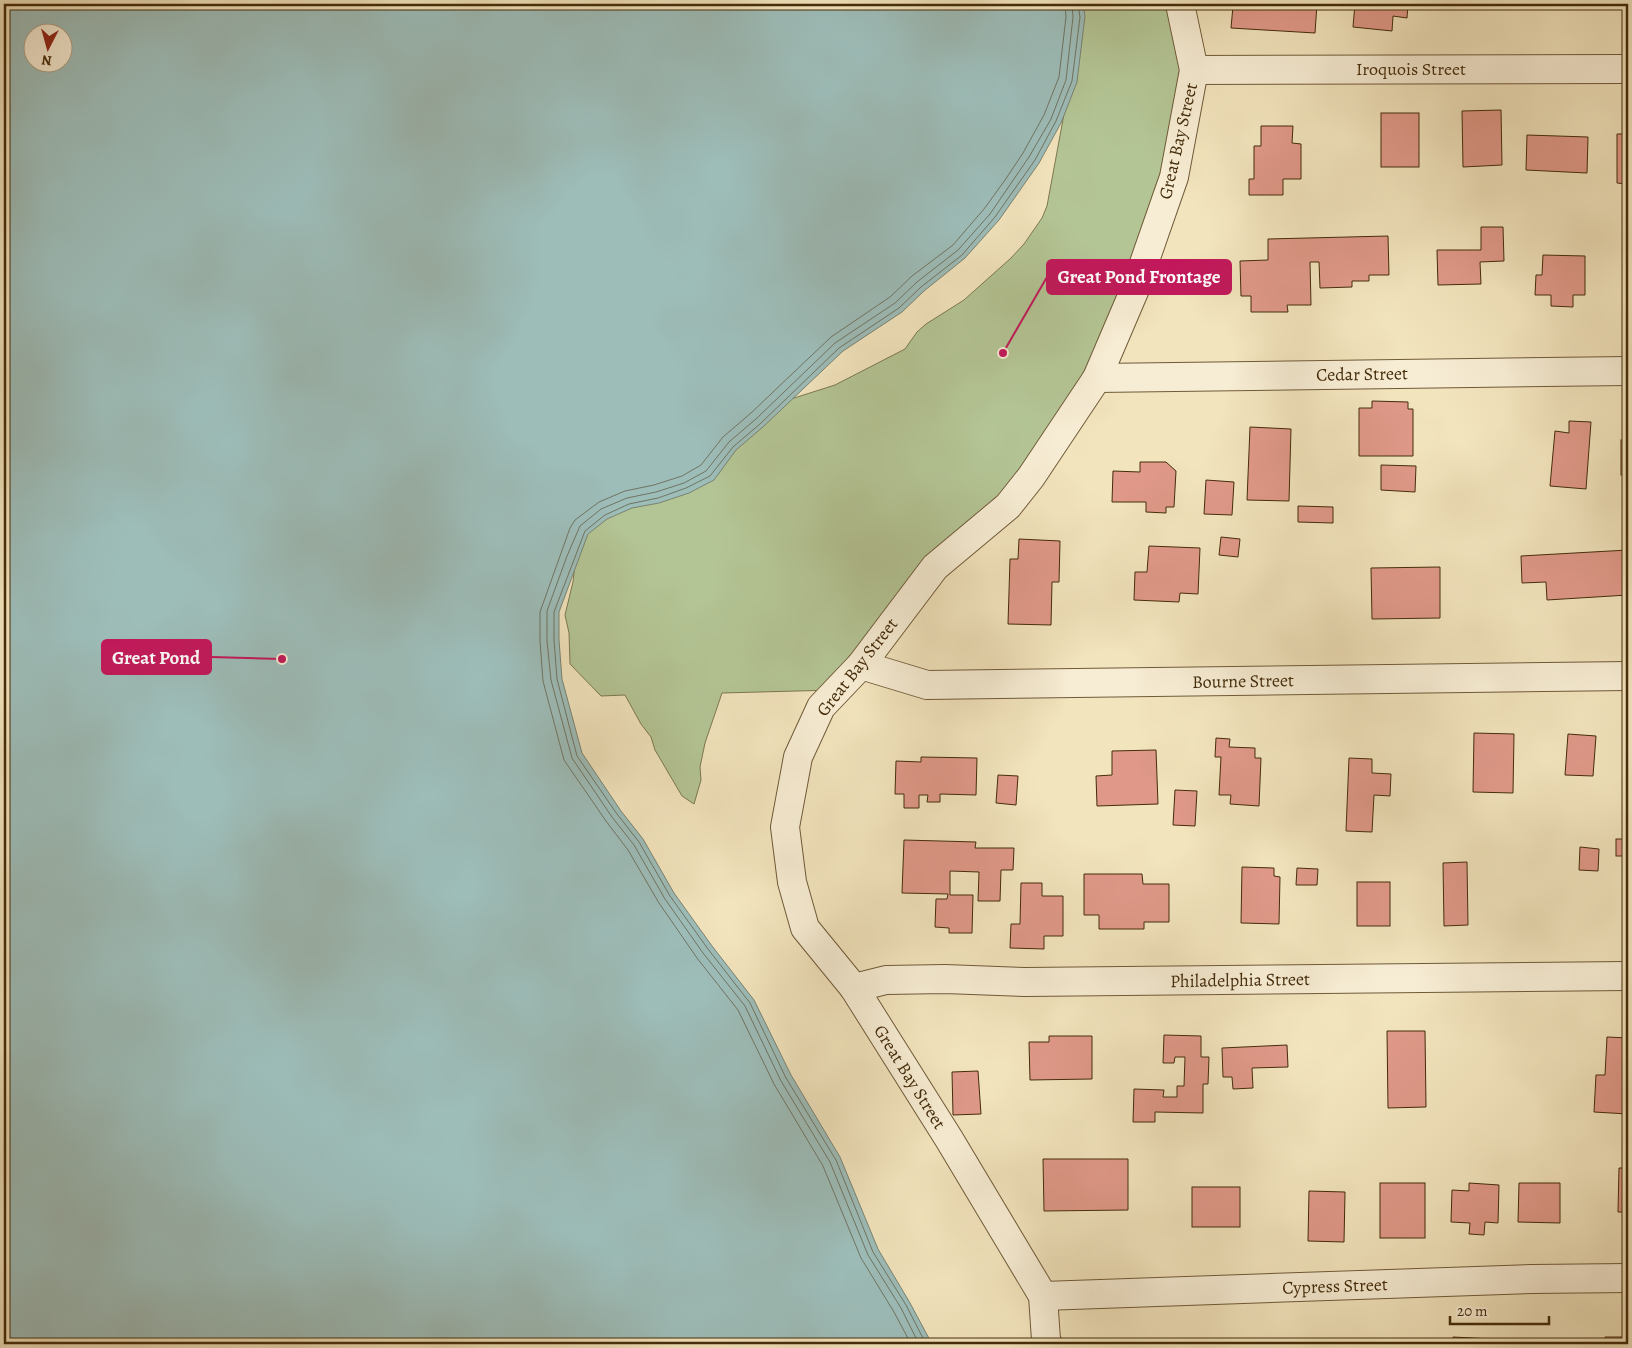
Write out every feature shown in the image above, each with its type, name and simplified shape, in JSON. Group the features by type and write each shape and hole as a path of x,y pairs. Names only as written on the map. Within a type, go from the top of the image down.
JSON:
{"street":[{"name":"Great Bay Street","path":"1048,1344 1046,1340 1043,1296 948,1138 854,988 805,928 792,882 785,827 798,757 821,707 861,665 935,567 1008,506 1031,477 1097,378 1135,289 1174,177 1194,70 1180,4"},
{"name":"Iroquois Street","path":"1194,70 1628,69"},
{"name":"Cedar Street","path":"1097,378 1628,371"},
{"name":"Bourne Street","path":"861,665 928,686 1628,676"},
{"name":"Philadelphia Street","path":"854,988 886,980 945,979 1025,982 1628,976"},
{"name":"Cypress Street","path":"1043,1296 1512,1280 1628,1278"}],"green space":[{"path":"1065,4 1167,4 1182,51 1175,167 1092,390 835,690 722,693 705,743 700,767 701,780 694,804 682,796 655,750 651,737 641,724 625,695 601,696 570,664 569,633 565,615 573,582 576,555 585,535 750,412 835,385 905,349 917,332 926,324 964,300 1024,244 1042,218 1047,206 1064,114"}],"water":[{"path":"4,4 1083,4 1085,16 1077,82 1061,123 1039,163 999,220 965,258 924,291 902,312 843,351 736,450 714,480 689,493 659,503 632,508 607,519 588,534 559,612 562,679 582,753 621,811 643,839 674,893 754,1000 791,1075 840,1157 878,1249 932,1344 4,1344"}],"building":[{"path":"1222,4 1317,4 1315,33 1231,28 1233,6 1222,6"},
{"path":"1355,4 1408,4 1407,18 1393,16 1392,31 1353,27"},
{"path":"1501,110 1502,165 1463,167 1462,111"},
{"path":"1381,113 1419,113 1419,167 1381,167"},
{"path":"1261,126 1293,126 1292,143 1301,144 1301,179 1283,179 1283,195 1249,195 1249,179 1254,179 1254,146 1261,146"},
{"path":"1617,134 1628,134 1628,184 1617,183"},
{"path":"1527,135 1588,137 1587,173 1526,170"},
{"path":"1481,227 1503,227 1504,261 1480,262 1481,284 1438,285 1437,250 1481,250"},
{"path":"1388,236 1389,275 1369,275 1369,281 1352,281 1352,287 1320,288 1319,262 1310,262 1311,305 1287,305 1288,312 1251,312 1251,296 1241,296 1240,261 1268,260 1268,239"},
{"path":"1543,255 1585,256 1585,295 1573,295 1573,307 1551,306 1551,295 1535,295 1536,275 1542,275"},
{"path":"1372,401 1408,402 1408,409 1413,409 1413,456 1359,456 1359,408 1372,408"},
{"path":"1569,421 1591,422 1586,489 1550,486 1555,431 1569,433"},
{"path":"1250,427 1291,429 1289,501 1247,500"},
{"path":"1621,440 1628,440 1628,475 1621,475"},
{"path":"1140,462 1166,462 1176,471 1174,507 1166,507 1166,513 1146,512 1146,502 1112,502 1113,471 1140,472"},
{"path":"1381,465 1416,466 1415,492 1381,490"},
{"path":"1206,480 1234,482 1232,515 1204,514"},
{"path":"1298,506 1333,507 1333,523 1298,522"},
{"path":"1221,537 1240,539 1238,557 1219,555"},
{"path":"1019,539 1060,541 1059,582 1052,582 1051,625 1008,624 1010,559 1018,559"},
{"path":"1149,546 1200,548 1198,594 1180,593 1179,602 1134,600 1135,572 1147,572"},
{"path":"1628,550 1628,595 1547,600 1546,582 1522,583 1521,556"},
{"path":"1440,567 1440,618 1372,619 1371,568"},
{"path":"1474,733 1514,734 1513,793 1473,792"},
{"path":"1568,734 1596,736 1593,776 1565,775"},
{"path":"1216,738 1230,739 1229,747 1255,748 1255,758 1261,758 1259,806 1230,804 1231,795 1219,795 1221,757 1215,757"},
{"path":"1156,750 1158,804 1097,806 1096,776 1112,775 1112,751"},
{"path":"921,757 977,758 976,795 940,794 940,802 927,802 928,795 919,795 919,808 904,808 904,794 895,794 896,761 921,762"},
{"path":"1349,758 1372,759 1372,773 1391,774 1390,796 1374,795 1372,832 1346,831"},
{"path":"998,775 1018,776 1016,805 996,803"},
{"path":"1175,790 1197,791 1195,826 1173,825"},
{"path":"1616,839 1628,839 1628,856 1616,856"},
{"path":"904,840 976,842 975,848 1014,848 1013,870 1001,870 1000,901 978,901 979,872 950,871 950,895 973,895 972,933 949,933 949,928 935,927 936,899 947,899 948,894 902,893"},
{"path":"1580,847 1599,849 1598,871 1579,870"},
{"path":"1467,862 1468,925 1444,926 1443,863"},
{"path":"1242,867 1274,868 1274,876 1280,877 1279,924 1241,923"},
{"path":"1297,868 1318,869 1317,885 1296,885"},
{"path":"1084,874 1142,874 1143,884 1169,884 1169,922 1144,922 1144,929 1099,929 1099,915 1084,915"},
{"path":"1357,882 1390,882 1390,926 1357,926"},
{"path":"1021,883 1042,883 1042,896 1063,896 1063,936 1044,936 1044,949 1010,948 1011,924 1020,924"},
{"path":"1387,1031 1425,1031 1426,1107 1388,1108"},
{"path":"1164,1035 1201,1036 1201,1057 1209,1057 1208,1084 1203,1084 1203,1113 1155,1112 1155,1122 1133,1122 1134,1089 1164,1090 1163,1097 1177,1097 1177,1086 1184,1086 1185,1057 1175,1057 1174,1063 1163,1063"},
{"path":"1049,1036 1092,1036 1092,1079 1030,1080 1029,1042 1049,1042"},
{"path":"1607,1037 1628,1038 1628,1114 1594,1112 1596,1075 1605,1075"},
{"path":"1287,1045 1288,1067 1252,1068 1253,1088 1233,1089 1232,1077 1223,1077 1222,1048"},
{"path":"978,1071 981,1114 953,1115 952,1072"},
{"path":"1043,1159 1128,1159 1128,1210 1044,1211"},
{"path":"1619,1168 1628,1168 1628,1212 1618,1212"},
{"path":"1380,1183 1425,1183 1425,1238 1380,1238"},
{"path":"1469,1183 1499,1185 1498,1223 1485,1222 1484,1235 1469,1234 1470,1223 1451,1222 1452,1190 1469,1191"},
{"path":"1519,1183 1560,1183 1560,1223 1518,1222"},
{"path":"1192,1187 1240,1187 1240,1227 1192,1227"},
{"path":"1309,1191 1345,1192 1344,1242 1308,1241"},
{"path":"1453,1337 1513,1340 1513,1344 1452,1344"},
{"path":"1605,1337 1628,1337 1628,1344 1606,1344"},
{"path":"1373,1339 1415,1339 1415,1344 1373,1344"}],"place":[{"name":"Great Pond Frontage","path":"1003,353"},
{"name":"Great Pond","path":"282,659"}]}
